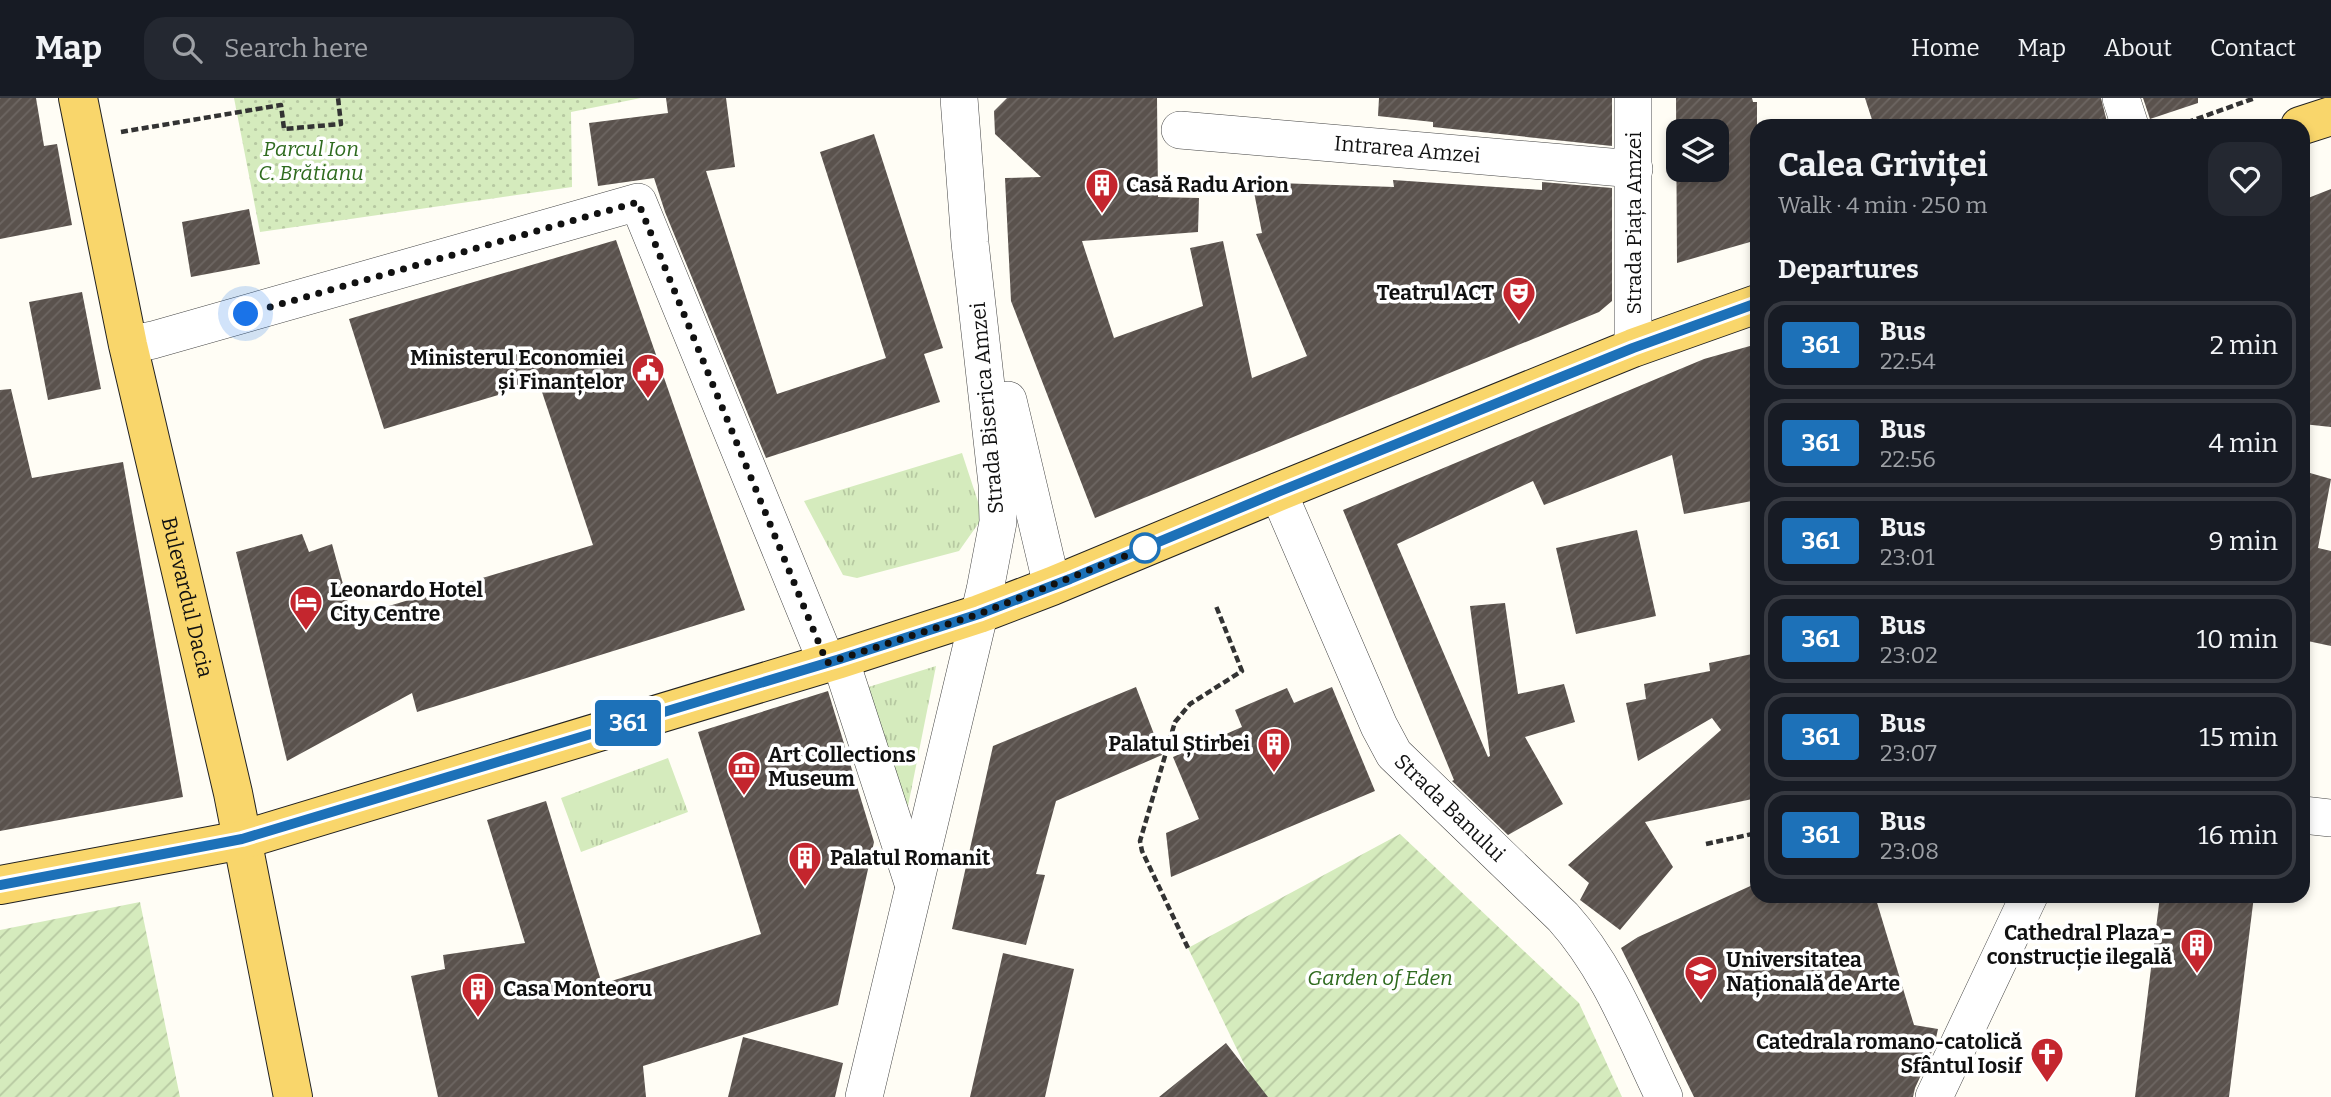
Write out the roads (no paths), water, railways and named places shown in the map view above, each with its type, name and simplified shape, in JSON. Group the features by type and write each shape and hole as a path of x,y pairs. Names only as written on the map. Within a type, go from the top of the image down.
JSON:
{"main road":[{"name":"Bulevardul Dacia","path":"78,98 128,345 242,839 293,1097"},
{"path":"2310,123 2331,116"},
{"path":"0,885 242,839 834,661 979,614 1633,348 1750,306"}],"street":[{"name":"Strada Biserica Amzei","path":"864,1097 979,614 998,522 998,484 970,243 959,98"},
{"name":"Strada Piața Amzei","path":"1633,98 1633,348"},
{"path":"2121,98 2128,119"},
{"name":"Intrarea Amzei","path":"1180,130 1634,169"},
{"path":"128,345 638,202 834,661 914,887"},
{"name":"Strada Biserica Amzei","path":"970,243 1052,586"},
{"name":"Strada Banului","path":"1278,492 1379,726 1394,754 1584,940 1601,968 1664,1097"},
{"path":"2310,816 2331,818"},
{"path":"1934,1097 2026,903"}],"place":[{"name":"Casă Radu Arion","path":"1102,215"},
{"name":"Teatrul ACT","path":"1519,323"},
{"name":"Ministerul Economiei și Finanțelor","path":"648,400"},
{"name":"Leonardo Hotel City Centre","path":"306,632"},
{"name":"Palatul Știrbei","path":"1274,774"},
{"name":"Art Collections Museum","path":"744,797"},
{"name":"Palatul Romanit","path":"805,888"},
{"name":"Cathedral Plaza - construcție ilegală","path":"2197,975"},
{"name":"Universitatea Națională de Arte","path":"1701,1002"},
{"name":"Casa Monteoru","path":"478,1019"},
{"name":"Catedrala romano-catolică Sfântul Iosif","path":"2047,1084"}],"park label":[{"name":"Parcul Ion C. Brătianu","path":"311,161"},
{"name":"Garden of Eden","path":"1380,978"}]}
